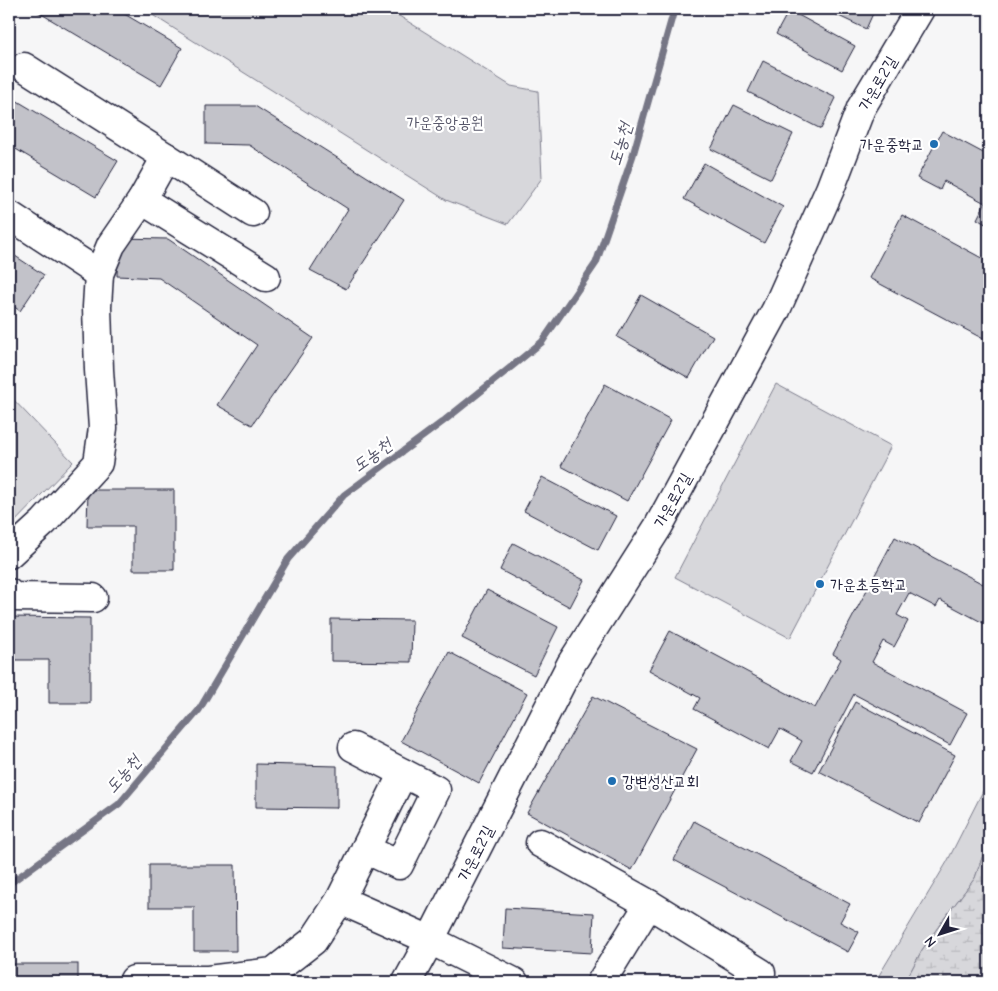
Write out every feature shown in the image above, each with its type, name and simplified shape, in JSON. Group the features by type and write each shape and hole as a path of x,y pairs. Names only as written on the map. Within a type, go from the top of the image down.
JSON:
{"street":[{"name":"가운로2길","path":"407,982 571,664 658,527 776,310 830,189 861,108 920,9"},
{"path":"24,66 253,213"},
{"path":"9,554 44,522 98,463 103,428 99,370 99,274 112,245 142,200 166,157"},
{"path":"142,200 266,277"},
{"path":"9,215 99,274"},
{"path":"9,593 13,596 93,598"},
{"path":"353,747 436,790 399,865 365,849"},
{"path":"134,980 208,981 273,972 313,940 340,900 403,773"},
{"path":"540,843 649,904 761,973 757,982"},
{"path":"340,900 430,940 514,982"},
{"path":"602,982 649,904"}],"green space":[{"name":"가운중앙공원","path":"143,9 388,9 511,86 538,91 542,178 508,224 446,200"},
{"path":"776,384 891,446 790,638 675,577"},
{"path":"9,395 73,462 9,528"},
{"path":"989,779 989,838 975,878 922,950 905,982 875,982 947,862"},
{"path":"989,838 989,982 905,982 922,950 975,878"}],"building":[{"path":"33,9 116,9 182,48 161,85"},
{"path":"824,9 875,9 866,29"},
{"path":"789,10 855,46 842,70 776,34"},
{"path":"763,61 836,98 821,129 748,92"},
{"path":"9,96 118,161 96,197 9,145"},
{"path":"734,105 793,134 771,179 711,149"},
{"path":"206,106 255,106 404,200 346,289 310,270 348,209 249,145 206,144"},
{"path":"942,131 989,156 989,226 977,219 985,203 944,181 940,190 917,178"},
{"path":"704,163 783,207 764,243 684,199"},
{"path":"902,215 989,262 989,342 869,278"},
{"path":"118,238 168,239 313,338 252,425 217,405 257,345 159,278 117,276"},
{"path":"9,252 44,275 20,311 9,303"},
{"path":"641,295 713,336 689,378 617,337"},
{"path":"605,384 671,420 627,501 561,466"},
{"path":"542,477 616,516 598,550 524,511"},
{"path":"88,490 174,490 174,570 133,570 133,526 87,526"},
{"path":"895,537 983,584 989,573 989,626 940,600 936,607 909,593 897,615 908,621 894,647 883,641 872,662 967,713 950,745 854,694 813,772 791,761 802,741 780,729 769,749 694,709 700,698 649,670 670,631 815,708 841,659 833,654"},
{"path":"513,543 584,580 570,607 500,570"},
{"path":"487,590 558,627 534,675 462,638"},
{"path":"9,617 90,618 90,703 49,703 49,660 9,660"},
{"path":"331,619 412,620 411,662 331,661"},
{"path":"449,652 527,693 479,783 401,741"},
{"name":"강변성산교회","path":"593,696 697,749 632,870 527,813"},
{"path":"855,702 955,755 919,823 819,771"},
{"path":"256,764 337,766 337,808 256,807"},
{"path":"694,821 850,904 840,922 859,932 848,952 674,860"},
{"path":"149,865 235,865 236,951 194,951 194,907 149,907"},
{"path":"505,908 594,913 592,953 503,948"},
{"path":"9,964 78,964 78,982 9,982"},
{"path":"324,980 324,982 243,982 243,981"}],"waterway":[{"name":"도농천","path":"9,884 119,804 199,710 288,559 344,495 445,420 542,342 596,263 633,155 675,9"}],"place":[{"name":"가운중학교","path":"934,144"},
{"name":"가운초등학교","path":"820,584"},
{"name":"강변성산교회","path":"612,781"}]}
